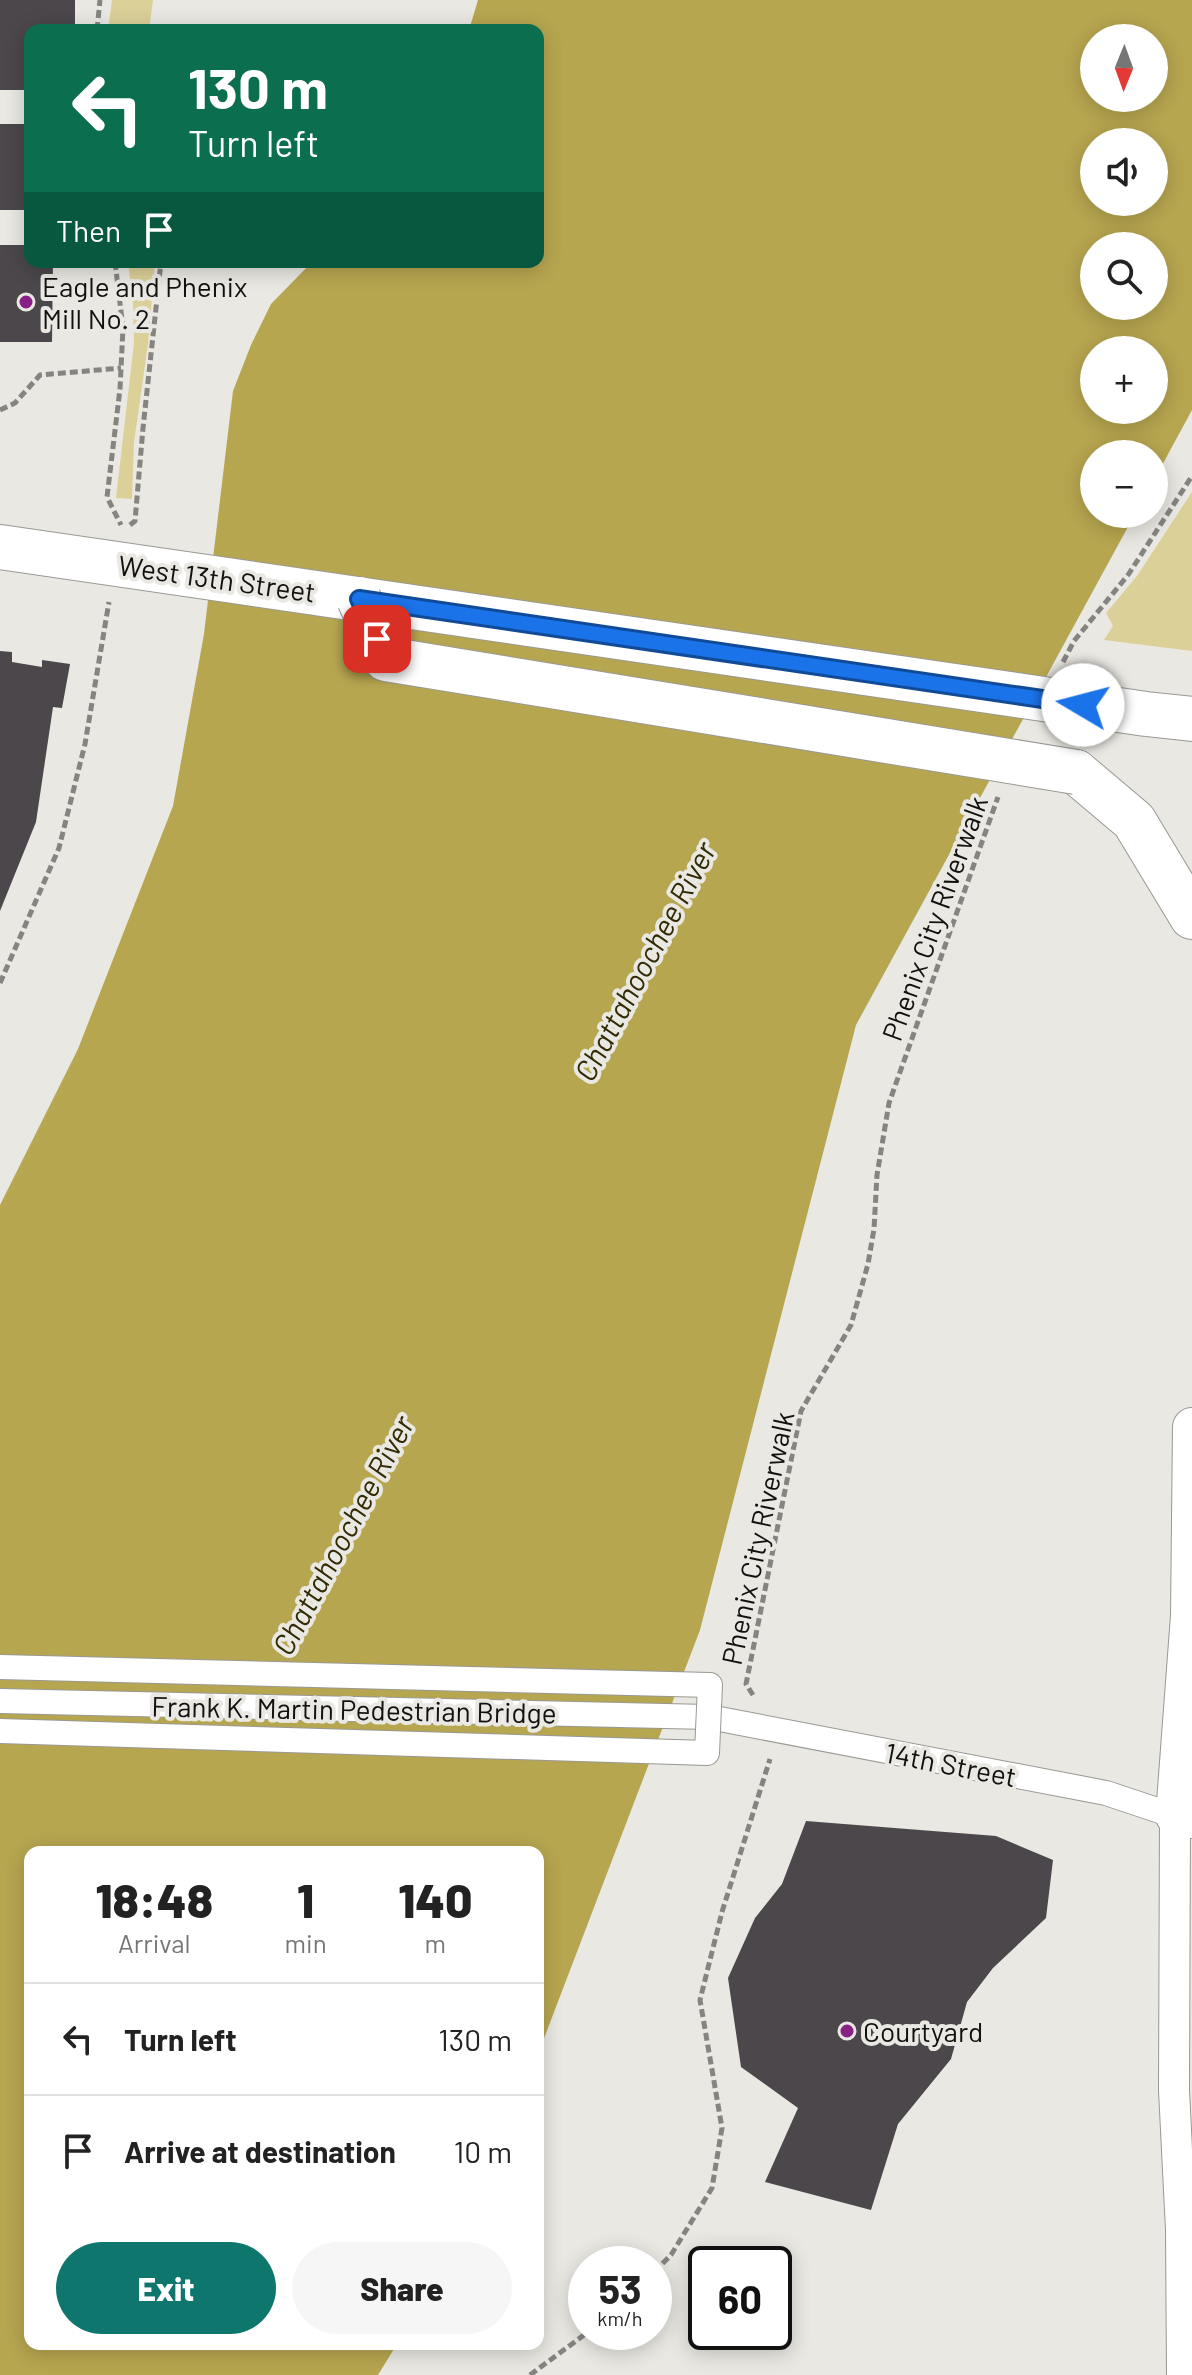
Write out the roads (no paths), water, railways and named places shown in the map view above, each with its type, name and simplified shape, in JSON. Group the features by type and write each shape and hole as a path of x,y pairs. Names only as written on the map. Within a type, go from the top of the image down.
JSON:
{"main road":[{"name":"West 13th Street","path":"0,547 1192,719"},
{"path":"359,599 386,659 1076,772 1134,821 1192,917"}],"street":[{"path":"1182,2375 1186,2230 1174,2090 1190,1616 1192,1427"},
{"path":"0,1667 710,1685 707,1753 0,1731"},
{"name":"Frank K. Martin Pedestrian Bridge","path":"0,1701 709,1717"},
{"name":"14th Street","path":"709,1717 1106,1793 1184,1818"}],"water":[{"name":"Chattahoochee River","path":"478,0 1192,0 1192,410 1168,454 1168,440 1080,440 1080,528 1127,528 856,1025 700,1630 544,2038 544,1846 24,1846 24,2350 393,2350 378,2375 0,2375 0,1205 78,1049 173,806 204,634 233,391 271,304 306,268 544,268 544,24 471,24"}],"place":[{"name":"Eagle and Phenix Mill No. 2","path":"26,302"},
{"name":"Courtyard","path":"847,2031"}]}
